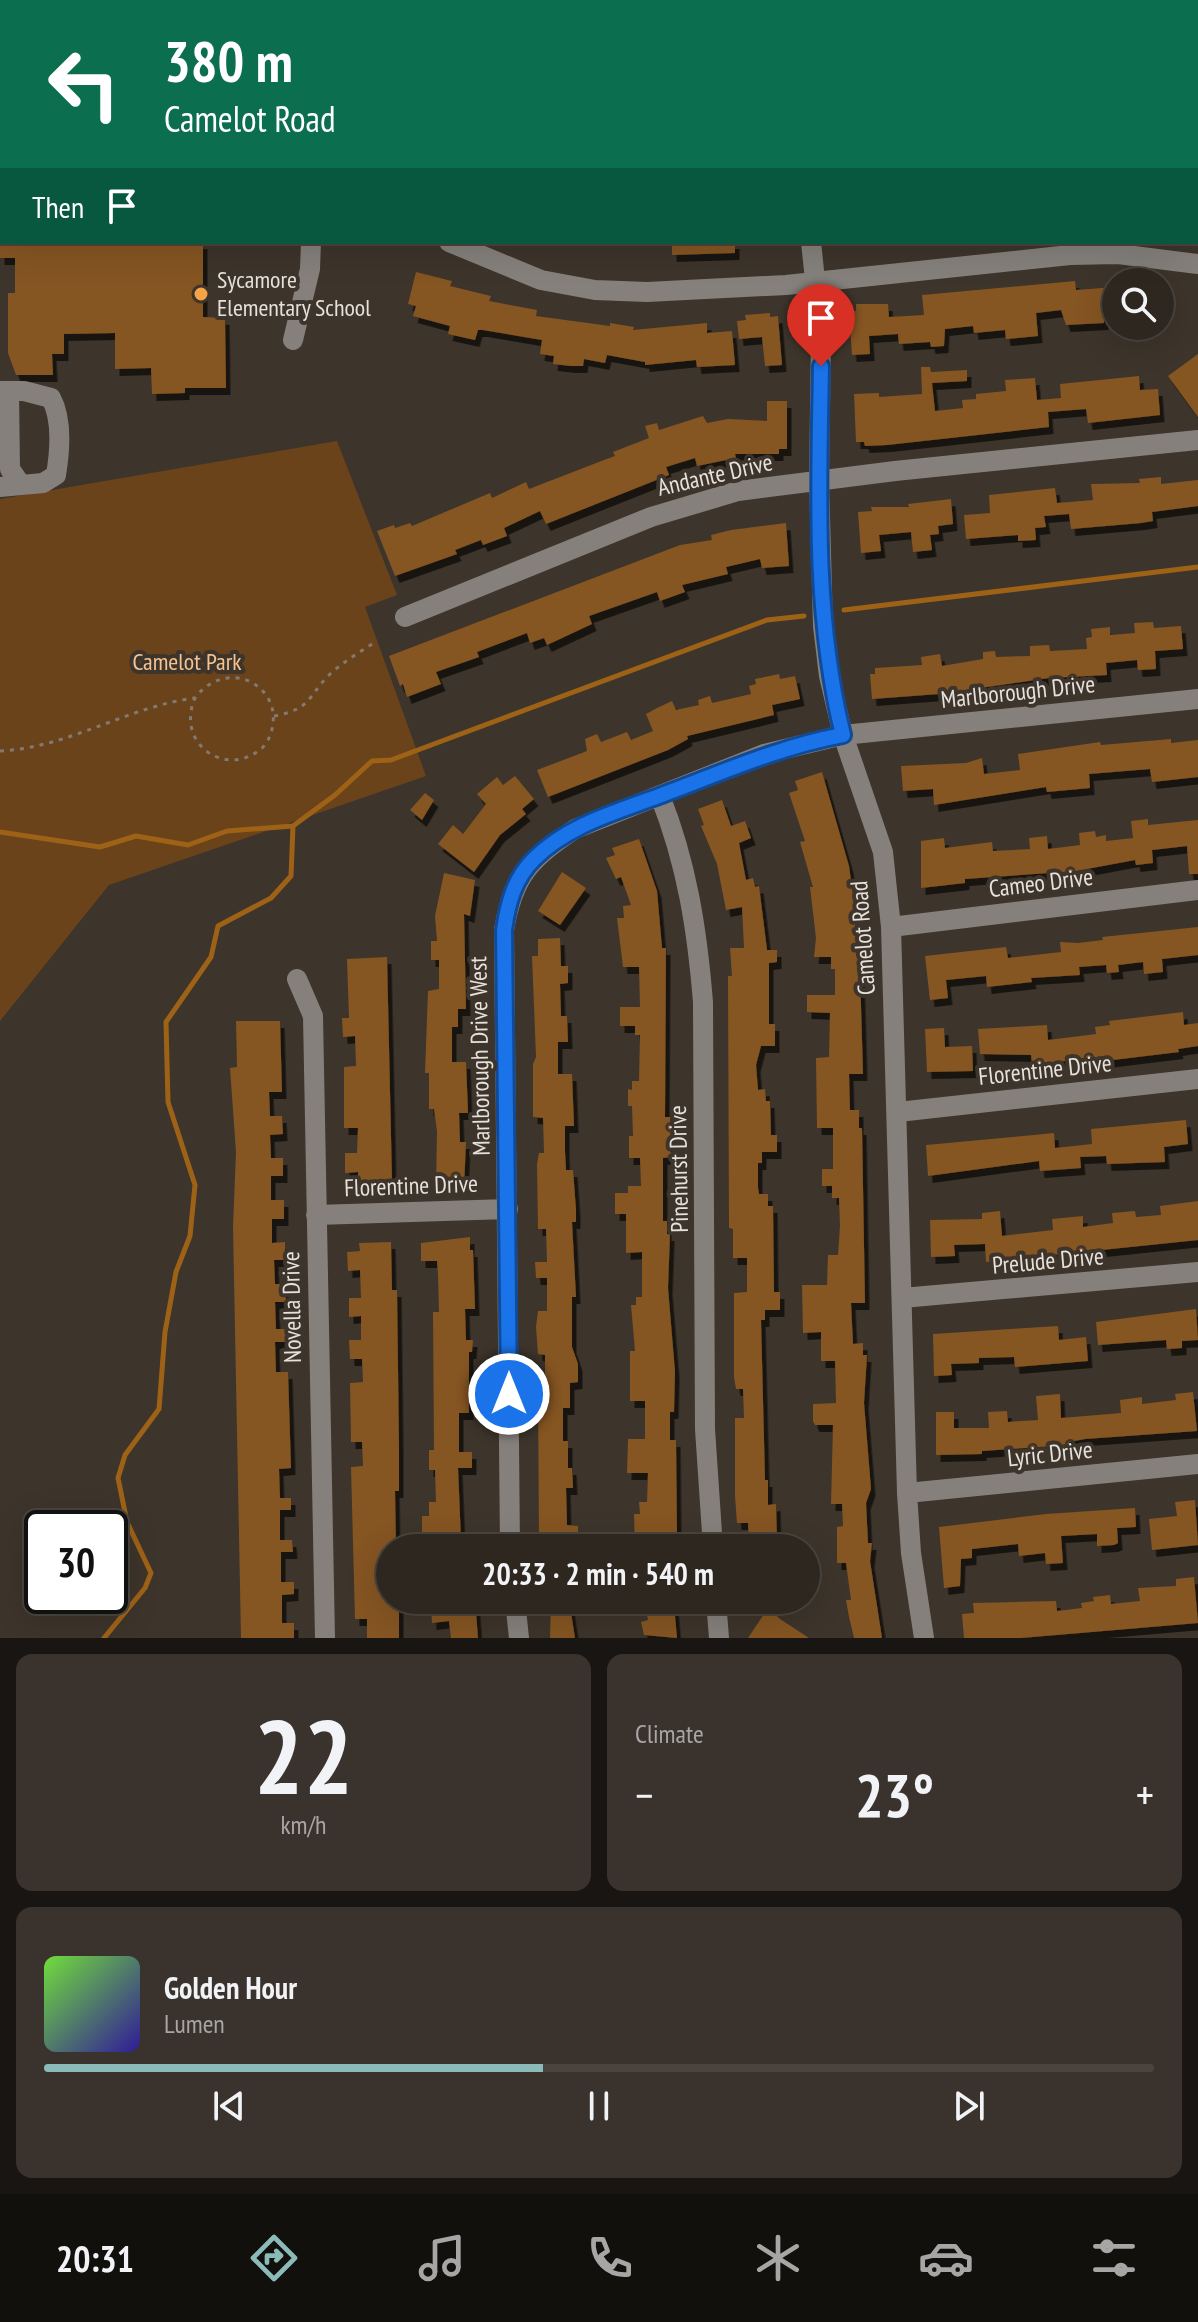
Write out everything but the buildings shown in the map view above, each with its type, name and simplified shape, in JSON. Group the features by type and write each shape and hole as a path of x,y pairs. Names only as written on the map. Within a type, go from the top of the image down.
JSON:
{"street":[{"path":"293,340 310,269 311,244"},
{"path":"454,244 541,280 595,290 647,292 816,281 1070,255 1118,254 1198,264"},
{"name":"Camelot Road","path":"811,244 821,337 819,480 823,626 829,676 843,735 883,852 891,927 907,1493 911,1553 924,1638"},
{"path":"5,391 41,393 51,398 57,409 56,475 43,483 10,486 5,391"},
{"name":"Andante Drive","path":"405,617 651,517 738,491 1198,440"},
{"name":"Marlborough Drive","path":"843,735 1198,699"},
{"name":"Marlborough Drive West","path":"510,1534 504,930 513,889 534,859 575,829 764,754 843,735"},
{"name":"Pinehurst Drive","path":"660,796 687,870 700,961 706,1188 705,1429 712,1534"},
{"name":"Cameo Drive","path":"891,927 1198,890"},
{"name":"Novella Drive","path":"297,979 313,1016 325,1638"},
{"name":"Florentine Drive","path":"898,1112 1198,1079"},
{"name":"Florentine Drive","path":"316,1215 508,1209"},
{"name":"Prelude Drive","path":"902,1298 1198,1272"},
{"name":"Lyric Drive","path":"907,1493 1198,1464"},
{"path":"516,1614 519,1638"},
{"path":"717,1614 719,1638"}],"path":[{"path":"274,716 287,713 313,699 328,677 377,641"},
{"path":"220,678 241,678 267,696 274,716 271,735 260,751 242,760 222,760 205,752 193,736 190,717 195,698 220,678"},
{"path":"0,751 92,729 177,698 195,698"}],"green space":[{"name":"Camelot Park","path":"337,441 397,595 365,607 426,776 109,885 0,1021 0,499"}],"waterway":[{"path":"844,610 1198,567"},
{"path":"104,1638 145,1588 151,1573 127,1522 118,1478 125,1455 159,1409 165,1332 176,1272 190,1236 195,1185 168,1102 166,1022 211,957 218,926 271,898 291,876 293,826 335,795 372,761 391,760 767,620 804,616"},
{"path":"0,832 100,847 136,836 188,845 227,831 293,826"}],"place":[{"name":"Sycamore Elementary School","path":"201,294"}],"route":[{"path":"509,1394 504,930 508,905 522,873 534,859 575,829 764,754 793,744 843,735 829,676 823,626 819,480 821,366"}]}
